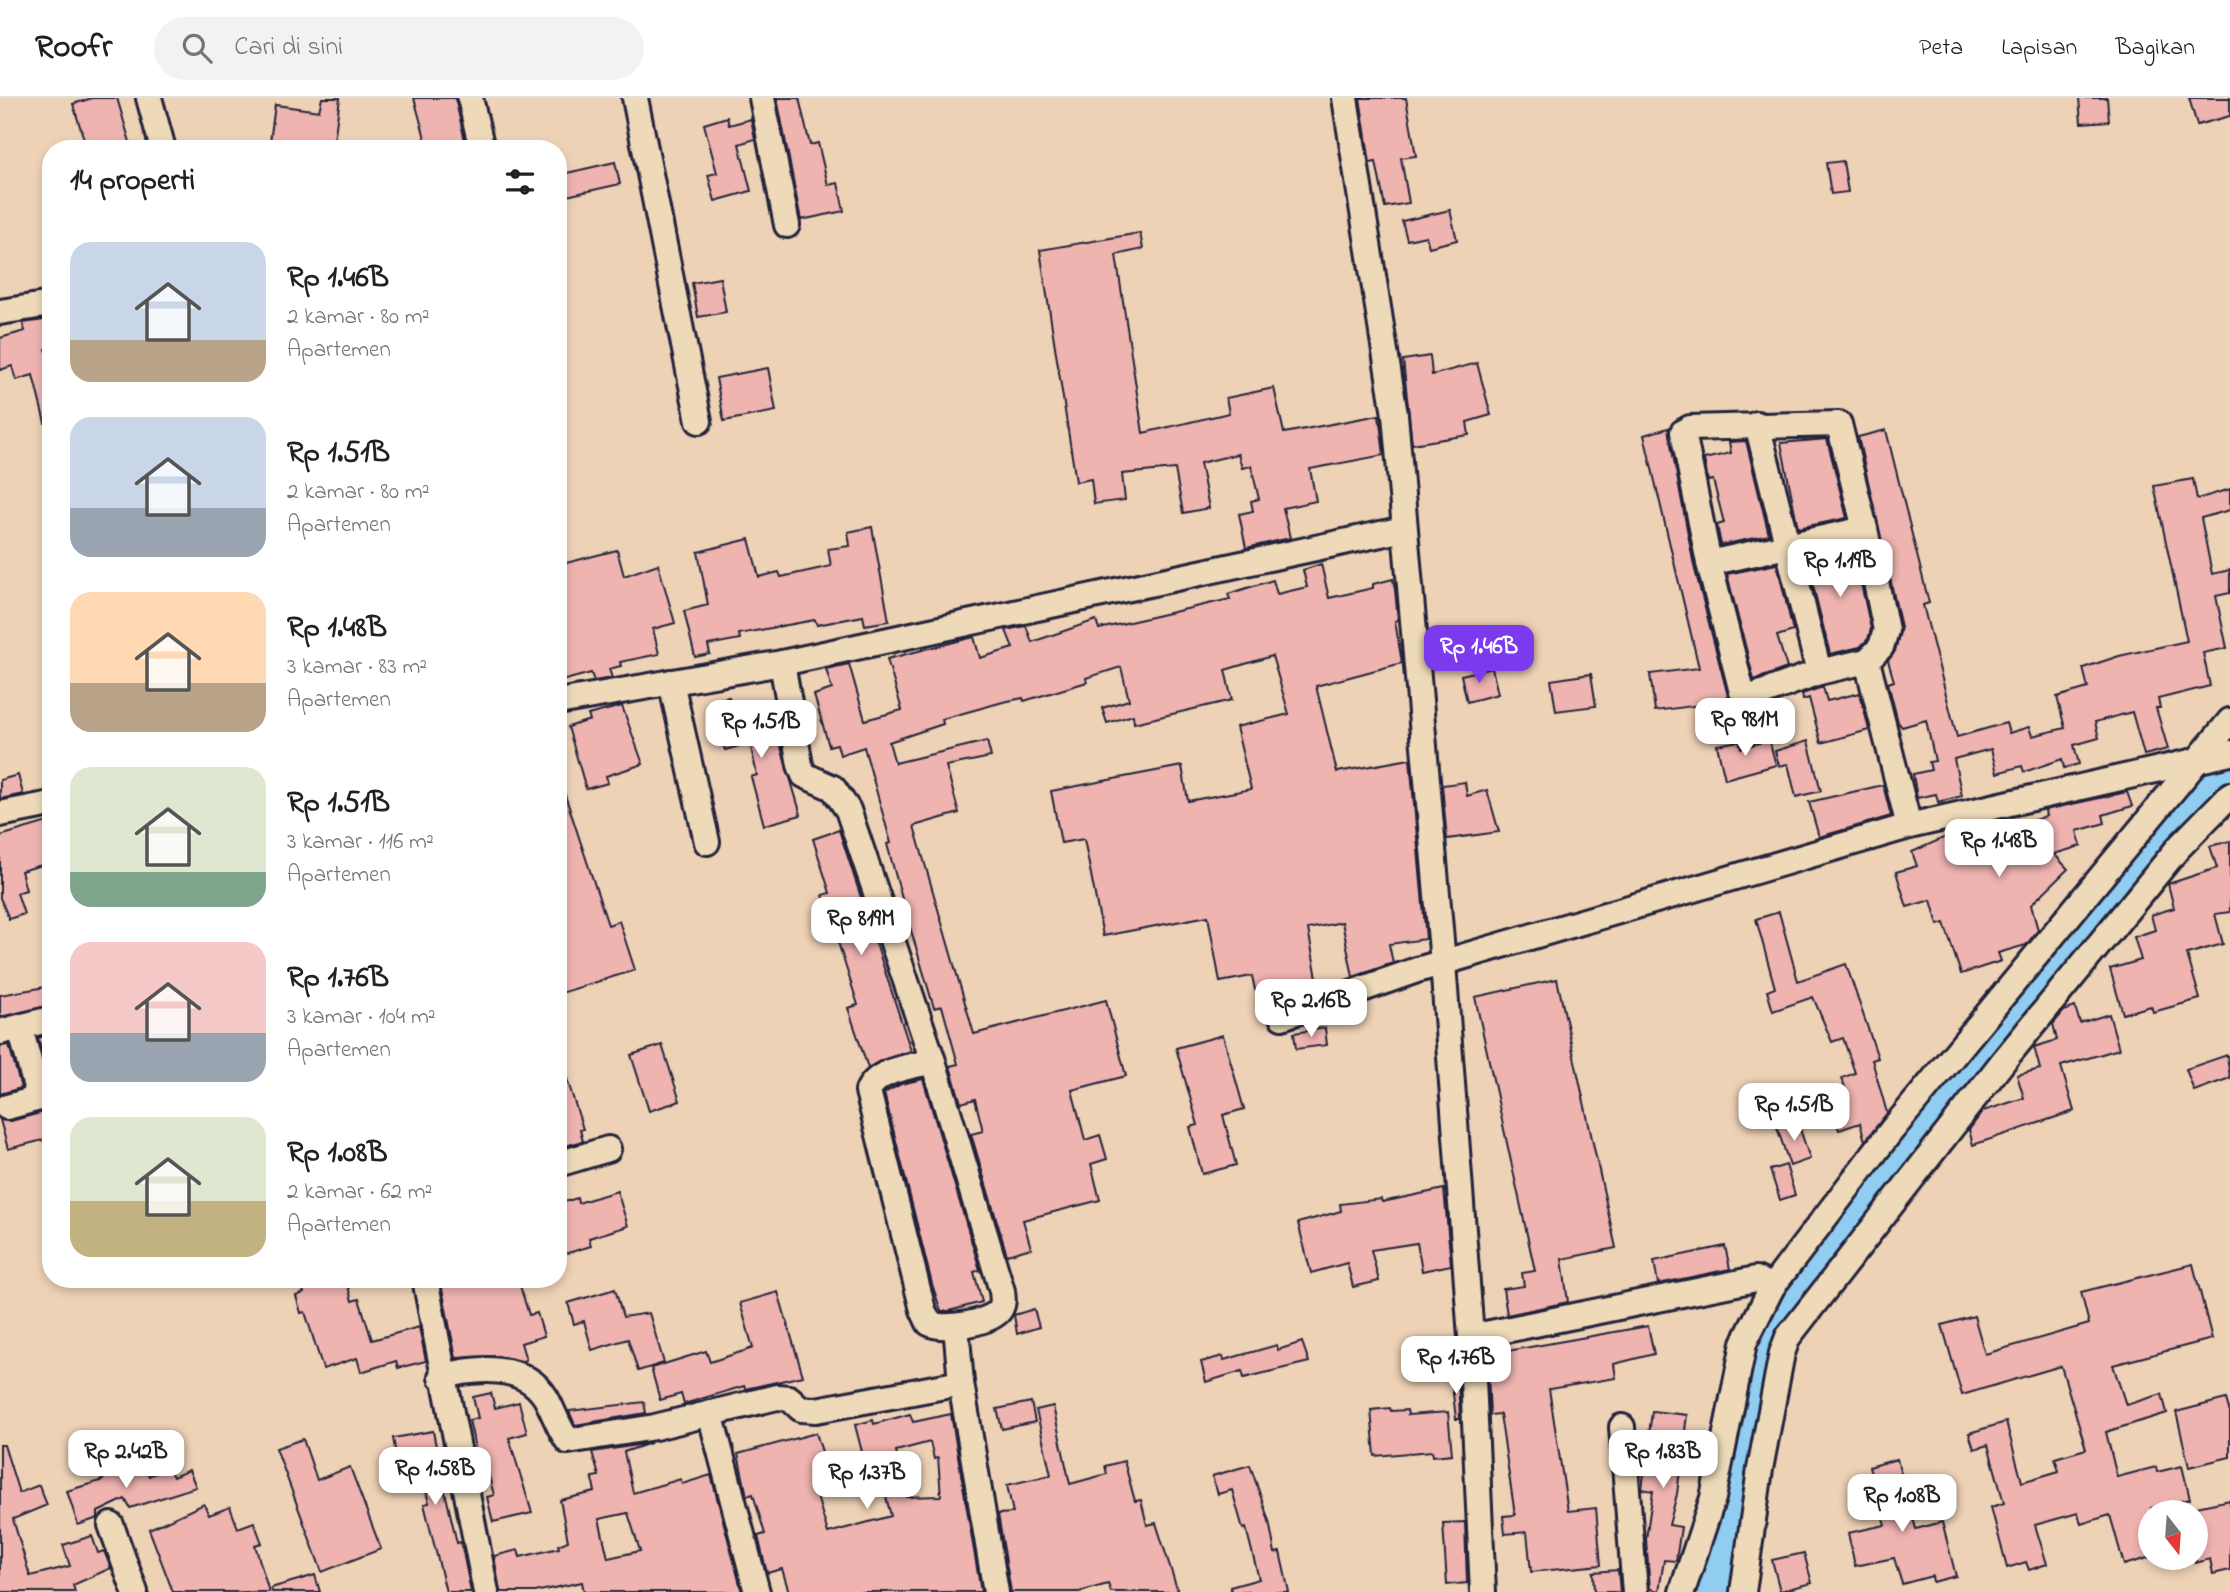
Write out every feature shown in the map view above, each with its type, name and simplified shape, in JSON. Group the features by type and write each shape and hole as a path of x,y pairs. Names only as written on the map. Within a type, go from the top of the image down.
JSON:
{"street":[{"path":"470,98 480,140"},
{"path":"635,98 699,421"},
{"path":"762,98 787,225"},
{"path":"1345,98 1395,415 1443,963 1471,1337 1483,1592"},
{"path":"155,99 162,140"},
{"path":"0,312 42,305"},
{"path":"1757,424 1819,672"},
{"path":"1757,424 1839,424 1886,630 1881,647 1867,661 1819,672 1749,697 1742,692 1709,563 1682,435 1690,428 1757,424"},
{"path":"567,700 782,663 1404,529"},
{"path":"1709,563 1865,529"},
{"path":"1867,661 1909,826"},
{"path":"782,663 800,765 804,775 833,788 848,810 933,1061 1003,1303 999,1311 989,1317 956,1326 936,1327 929,1323 923,1310 868,1091 874,1079 933,1061"},
{"path":"671,682 707,842"},
{"path":"1682,1592 1713,1498 1744,1343 1772,1287 1891,1130 2213,757 2230,721"},
{"path":"1282,1017 1443,963 1909,826 2213,757"},
{"path":"1743,1592 1760,1469 1782,1353 1788,1337 2014,1048 2179,847 2230,795"},
{"path":"0,814 42,806"},
{"path":"42,1021 10,1030 42,1091"},
{"path":"8,1107 42,1098"},
{"path":"567,1161 608,1149"},
{"path":"1471,1337 1756,1279 1772,1287"},
{"path":"427,1288 486,1592"},
{"path":"956,1326 961,1383 996,1592"},
{"path":"442,1377 470,1369 517,1373 545,1395 558,1428 568,1441 777,1397 789,1398 801,1409 816,1410 961,1383"},
{"path":"710,1413 757,1592"},
{"path":"1622,1427 1635,1592"},
{"path":"111,1525 135,1592"}],"building":[{"path":"92,98 117,98 129,140 84,140 73,104"},
{"path":"322,98 340,98 334,140 270,140 275,105 319,111"},
{"path":"414,98 455,98 465,140 426,140"},
{"path":"777,98 799,98 810,145 818,143 828,185 838,183 844,211 801,220"},
{"path":"1360,98 1406,98 1416,156 1401,158 1409,203 1385,207 1376,162 1370,163"},
{"path":"2079,98 2107,98 2109,121 2081,123"},
{"path":"2189,98 2230,98 2230,116 2197,125"},
{"path":"727,117 729,125 751,119 755,139 739,144 751,191 715,201 708,175 717,173 704,124"},
{"path":"1843,161 1848,192 1831,194 1826,163"},
{"path":"615,162 620,184 567,196 567,173"},
{"path":"1450,210 1457,240 1429,247 1426,236 1407,240 1402,221"},
{"path":"1140,233 1143,249 1116,255 1143,433 1229,413 1226,398 1274,388 1284,433 1379,415 1384,455 1310,469 1316,501 1283,508 1290,538 1246,548 1239,514 1253,511 1251,501 1259,499 1251,466 1242,468 1238,454 1200,463 1209,508 1183,513 1175,469 1122,474 1125,500 1094,504 1091,479 1076,482 1040,250"},
{"path":"720,278 726,312 698,317 692,283"},
{"path":"42,320 42,411 33,375 16,380 12,366 0,370 0,338 25,331 23,323"},
{"path":"1430,356 1432,375 1477,363 1491,415 1467,422 1469,435 1412,444 1403,360"},
{"path":"768,368 776,411 724,421 716,378"},
{"path":"1668,428 1694,566 1728,696 1733,703 1709,710 1708,704 1655,711 1650,674 1699,668 1644,435"},
{"path":"1886,430 1929,603 1923,605 1957,737 2006,723 2009,733 2029,727 2032,736 2065,728 2057,697 2088,688 2083,668 2119,656 2187,641 2154,486 2193,479 2197,499 2230,489 2230,510 2201,518 2212,574 2230,570 2230,593 2216,596 2227,648 2203,653 2210,686 2158,699 2160,708 2156,708 2168,749 2144,755 2132,712 2095,722 2099,738 2074,745 2079,764 2064,768 2062,759 2024,772 2022,766 1997,773 1991,749 1954,759 1962,796 1938,802 1936,794 1917,798 1913,774 1931,770 1929,762 1935,761 1926,720 1902,727 1898,722 1888,683 1894,681 1888,661 1895,651 1901,627 1858,437"},
{"path":"1827,439 1847,518 1798,528 1781,443"},
{"path":"1746,441 1769,535 1721,545 1717,525 1724,523 1713,480 1708,481 1704,459 1731,453 1729,442"},
{"path":"872,527 889,621 865,625 863,616 817,625 815,620 771,628 739,634 740,639 708,645 710,654 695,657 684,611 708,605 698,552 749,539 759,577 779,572 781,577 831,566 828,549 850,546 848,532"},
{"path":"1853,547 1871,629 1868,639 1860,647 1830,654 1806,557"},
{"path":"617,550 624,576 658,564 675,623 653,629 659,654 620,662 621,666 609,669 612,678 594,681 591,673 567,680 567,563"},
{"path":"1321,564 1329,598 1373,588 1373,584 1393,579 1395,590 1398,620 1395,621 1402,663 1316,686 1337,772 1410,759 1426,939 1389,944 1393,963 1353,977 1342,922 1308,929 1317,978 1255,990 1252,976 1220,982 1208,916 1103,936 1084,839 1061,843 1051,791 1182,766 1188,801 1251,789 1236,727 1289,714 1272,656 1225,670 1232,700 1134,723 1133,715 1107,723 1102,708 1129,700 1121,667 1086,678 1087,682 1024,701 1023,698 1003,702 942,719 943,724 889,742 895,763 987,741 991,757 946,766 959,813 914,826 974,1034 1106,1000 1126,1076 1072,1090 1085,1140 1100,1135 1107,1159 1091,1164 1100,1200 1023,1220 1031,1248 1007,1255 971,1134 983,1131 975,1099 961,1103 950,1066 958,1064 942,1006 934,1008 907,917 887,844 891,843 864,747 840,755 837,744 829,746 814,695 832,689 826,669 849,664 865,720 902,710 887,659 974,637 980,658 1013,648 1006,630 1026,626 1032,642 1096,620 1099,629 1230,599 1228,594 1273,580 1277,594 1307,587 1303,570"},
{"path":"1777,564 1793,631 1777,636 1787,668 1754,680 1727,574"},
{"path":"1492,668 1498,694 1467,702 1461,675"},
{"path":"1591,674 1596,706 1556,711 1551,680"},
{"path":"1823,687 1827,701 1860,693 1869,730 1821,743 1809,698 1803,700 1802,694"},
{"path":"729,697 737,721 771,713 801,815 764,825 751,777 757,775 750,743 725,750 710,702"},
{"path":"622,706 643,764 606,776 608,783 586,789 568,727 590,720 588,715"},
{"path":"1769,740 1776,765 1725,779 1717,745 1739,741 1741,748"},
{"path":"1808,741 1821,791 1796,797 1788,764 1779,766 1775,751"},
{"path":"18,775 23,794 0,799 0,780"},
{"path":"1465,782 1467,796 1487,790 1499,832 1447,839 1442,785"},
{"path":"1883,785 1891,816 1819,837 1809,802"},
{"path":"2127,792 2132,806 2103,815 2105,823 2077,831 2081,846 2054,854 2068,869 2031,905 2038,930 2026,945 1998,953 2001,961 1961,974 1944,923 1938,925 1931,900 1907,907 1896,872 1917,866 1912,852 1950,835 1955,848 2046,816 2045,810"},
{"path":"567,801 608,925 619,921 635,970 567,991"},
{"path":"42,824 42,865 21,871 26,890 17,893 24,914 9,919 0,898 0,836"},
{"path":"839,830 911,1051 882,1060 868,1068 848,1008 858,1005 823,895 830,893 813,839"},
{"path":"2230,841 2230,912 2215,914 2223,944 2187,954 2200,999 2153,1012 2151,1006 2123,1014 2110,969 2141,960 2134,937 2155,930 2151,915 2174,908 2168,884 2217,868 2210,846"},
{"path":"1779,912 1798,981 1846,964 1878,1058 1872,1060 1887,1113 1865,1141 1860,1123 1839,1130 1827,1097 1846,1091 1842,1078 1855,1073 1843,1038 1832,1042 1813,997 1773,1011 1767,991 1775,988 1756,919"},
{"path":"1557,979 1616,1248 1562,1259 1568,1302 1507,1315 1503,1289 1524,1286 1522,1273 1535,1271 1475,997"},
{"path":"42,988 42,1007 0,1017 0,995"},
{"path":"2075,1007 2080,1023 2109,1014 2119,1049 2061,1066 2074,1111 1973,1145 1969,1130 1983,1111 2024,1098 2017,1075 2040,1069 2034,1047 2057,1040 2053,1024 2064,1011"},
{"path":"1325,1028 1327,1045 1296,1049 1294,1033"},
{"path":"1223,1035 1244,1109 1223,1115 1236,1165 1202,1174 1190,1127 1198,1125 1176,1048"},
{"path":"42,1037 42,1052 38,1038"},
{"path":"9,1045 21,1088 0,1094 0,1046"},
{"path":"662,1045 680,1101 649,1111 631,1055"},
{"path":"2227,1055 2230,1078 2194,1091 2186,1069"},
{"path":"567,1079 583,1129 580,1130 583,1141 567,1145"},
{"path":"923,1079 980,1270 974,1272 982,1302 949,1311 941,1311 932,1284 884,1093 901,1084"},
{"path":"42,1112 42,1140 8,1149 0,1120 11,1121"},
{"path":"1797,1120 1810,1159 1790,1166 1777,1127"},
{"path":"1786,1165 1795,1195 1780,1200 1770,1170"},
{"path":"1444,1189 1451,1265 1422,1271 1417,1243 1371,1250 1379,1281 1353,1287 1347,1263 1311,1273 1298,1223 1341,1211 1340,1204 1381,1199 1382,1202"},
{"path":"617,1191 628,1226 589,1238 591,1246 567,1253 567,1201 577,1198 578,1203"},
{"path":"1725,1246 1730,1269 1658,1284 1654,1261"},
{"path":"2193,1264 2212,1339 2113,1365 2126,1405 2162,1394 2167,1413 2106,1432 2117,1477 2156,1467 2157,1472 2182,1466 2190,1499 2138,1500 2138,1561 2124,1565 2110,1515 2081,1524 2078,1513 2035,1525 2047,1564 2029,1570 2026,1562 2007,1568 1991,1507 2004,1503 1988,1445 1974,1449 1969,1433 2006,1422 2022,1482 2059,1471 2055,1458 2086,1449 2061,1366 1962,1395 1942,1325 1974,1316 1985,1354 2089,1324 2081,1292"},
{"path":"303,1288 348,1288 352,1301 359,1299 372,1340 419,1327 426,1361 398,1368 396,1361 361,1372 357,1358 323,1369 305,1312 301,1313 296,1296 304,1293"},
{"path":"442,1288 521,1288 529,1315 537,1313 544,1336 521,1343 526,1360 498,1356 456,1358"},
{"path":"615,1289 623,1317 649,1313 664,1363 638,1371 628,1339 592,1350 584,1321 574,1324 568,1303"},
{"path":"778,1292 803,1376 745,1389 744,1386 684,1404 681,1394 660,1400 651,1368 706,1351 710,1362 753,1348 740,1303"},
{"path":"1034,1309 1039,1327 1017,1334 1014,1315"},
{"path":"1648,1326 1654,1354 1614,1364 1616,1378 1549,1389 1568,1511 1596,1508 1601,1565 1531,1572 1527,1532 1505,1534 1503,1516 1515,1515 1500,1414 1490,1415 1488,1373 1493,1373 1490,1354"},
{"path":"1302,1342 1309,1362 1244,1378 1242,1371 1206,1382 1201,1362 1223,1356 1224,1360 1277,1345 1278,1350"},
{"path":"1451,1377 1458,1377 1460,1419 1456,1419"},
{"path":"491,1393 495,1408 519,1402 527,1433 509,1438 532,1513 493,1522 487,1497 494,1495 482,1450 476,1452 469,1420 478,1418 473,1397"},
{"path":"2226,1399 2230,1413 2230,1457 2189,1467 2176,1412"},
{"path":"644,1402 646,1413 575,1425 569,1411"},
{"path":"1031,1402 1035,1422 1002,1429 997,1409"},
{"path":"1053,1406 1070,1484 1107,1474 1105,1466 1124,1461 1135,1501 1141,1500 1147,1525 1156,1523 1178,1592 1111,1592 1108,1584 1079,1592 1011,1592 998,1514 1013,1513 1007,1485 1051,1475 1036,1410"},
{"path":"1390,1408 1391,1411 1407,1410 1408,1415 1448,1412 1452,1454 1433,1456 1432,1451 1375,1456 1371,1410"},
{"path":"1652,1411 1687,1415 1677,1494 1669,1525 1681,1527 1676,1561 1664,1560 1659,1591 1650,1589 1646,1539 1653,1491 1642,1489"},
{"path":"910,1414 913,1422 951,1414 981,1592 789,1592 782,1569 767,1573 758,1536 765,1534 753,1494 747,1496 738,1454 816,1433 825,1461 862,1452 855,1425 873,1420 874,1424","holes":["930,1442 934,1459 938,1458 941,1496 907,1497 896,1451","880,1474 891,1516 828,1533 815,1490"]},
{"path":"433,1431 457,1543 461,1542 471,1592 446,1592 424,1504 429,1503 420,1468 399,1472 393,1438"},
{"path":"303,1439 317,1480 350,1467 381,1549 322,1572 276,1448"},
{"path":"651,1443 624,1452 633,1493 681,1479 682,1484 711,1475 742,1592 584,1592 582,1582 535,1592 500,1592 494,1556 518,1550 520,1557 559,1548 558,1545 568,1541 560,1500 595,1492 592,1477 599,1476 592,1452","holes":["628,1513 640,1551 608,1558 599,1519"]},
{"path":"0,1445 4,1445 19,1493 39,1485 47,1505 13,1519 30,1576 70,1566 63,1545 92,1536 98,1553 104,1551 111,1568 73,1585 75,1592 0,1592"},
{"path":"141,1459 149,1476 168,1467 173,1477 189,1470 196,1487 130,1508 125,1499 98,1512 98,1518 78,1525 67,1491 103,1480 102,1477"},
{"path":"1897,1459 1916,1529 1942,1522 1956,1576 1933,1582 1932,1576 1902,1584 1894,1558 1855,1566 1848,1533 1885,1525 1869,1467"},
{"path":"1250,1465 1269,1521 1275,1553 1280,1552 1289,1592 1231,1592 1230,1587 1259,1579 1246,1528 1243,1529 1232,1490 1218,1494 1212,1476"},
{"path":"2230,1500 2230,1570 2213,1574 2208,1560 2208,1505"},
{"path":"204,1504 209,1515 230,1507 238,1528 254,1522 262,1543 255,1545 269,1592 173,1592 149,1529"},
{"path":"1465,1522 1467,1583 1447,1585 1443,1523"},
{"path":"1804,1553 1812,1583 1780,1591 1772,1560"},
{"path":"1618,1570 1620,1592 1594,1592 1593,1572"},
{"path":"315,1575 320,1592 272,1592 271,1588"}],"waterway":[{"path":"1712,1592 1769,1330 2230,758"}]}
